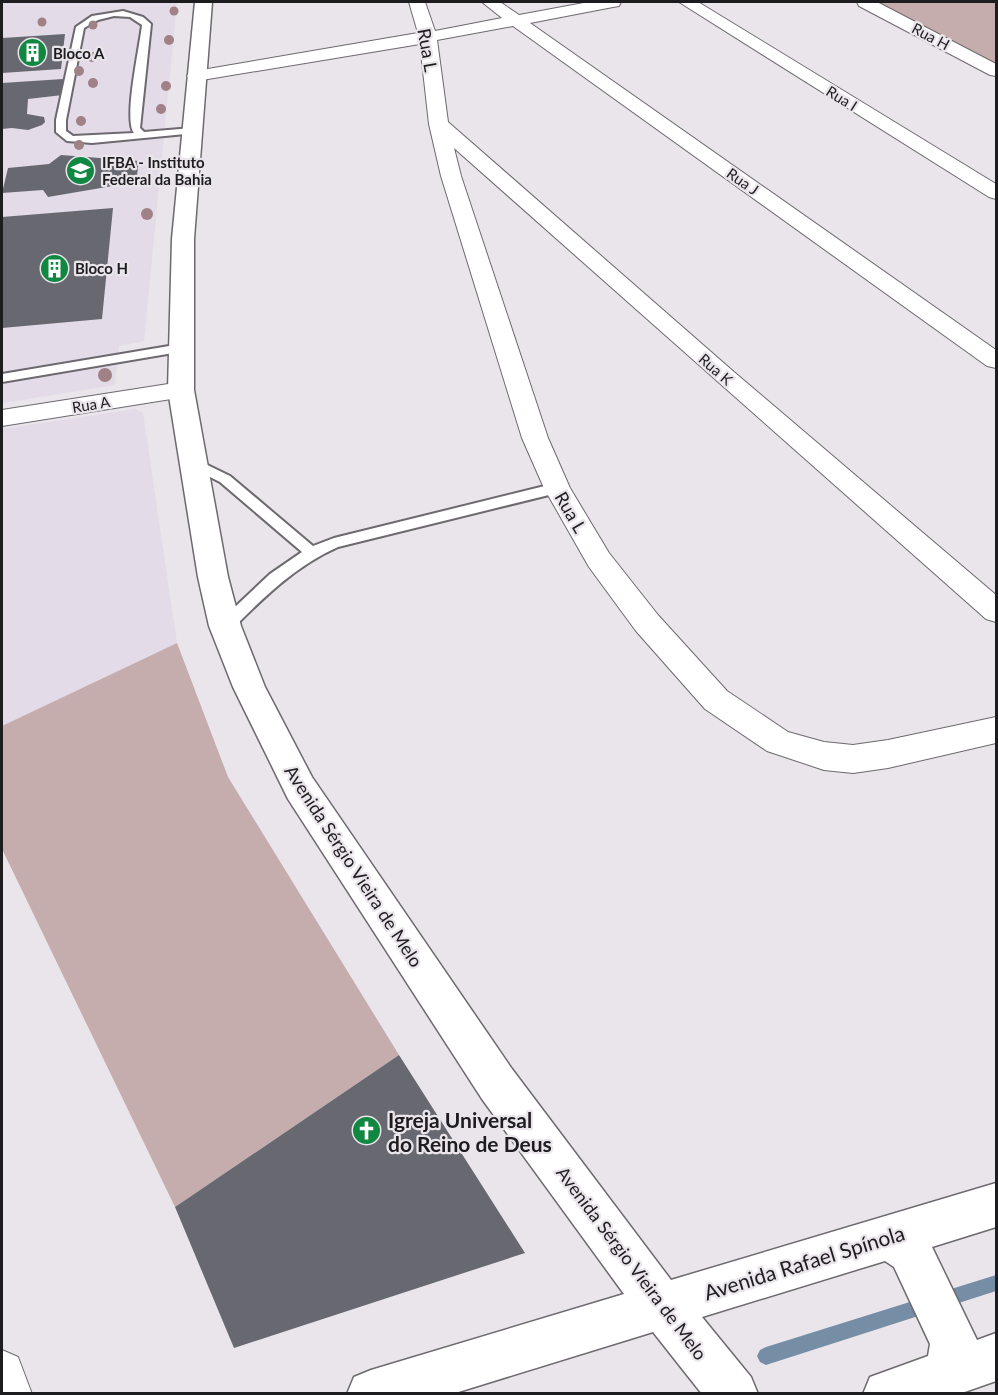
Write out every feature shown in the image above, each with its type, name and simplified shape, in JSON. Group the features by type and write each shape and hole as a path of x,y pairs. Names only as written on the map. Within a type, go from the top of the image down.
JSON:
{"street":[{"name":"Avenida Sérgio Vieira de Melo","path":"203,2 183,239 181,390 211,567 225,626 253,696 312,808 497,1084 661,1305 734,1394"},
{"name":"Rua L","path":"417,2 429,37 439,124 451,176 528,416 557,488 599,560 681,664 716,700 778,742 824,756 854,759 888,754 996,730"},
{"name":"Rua J","path":"490,2 996,361"},
{"path":"196,76 429,37 613,2"},
{"name":"Rua I","path":"687,2 996,193"},
{"name":"Rua H","path":"865,2 996,71"},
{"name":"Rua K","path":"439,124 725,377 996,611"},
{"name":"Rua A","path":"2,418 181,390"},
{"name":"Avenida Rafael Spínola","path":"371,1394 996,1205"},
{"path":"887,1237 910,1251 954,1342 949,1373"},
{"path":"887,1394 996,1358"},
{"path":"2,1373 9,1394"}],"lane":[{"path":"142,136 135,128 135,112 147,24 141,17 127,13 89,19 80,27 61,120 61,132 71,140 92,140 142,136 192,132"},
{"path":"2,378 181,348"},
{"path":"193,463 225,480 310,551"},
{"path":"225,626 285,570 310,551 334,543 557,488"}],"shaded area":[{"name":"IFBA - Instituto Federal da Bahia","path":"2,2 177,2 144,341 119,346 115,385 2,403"},
{"path":"873,2 996,2 996,67"},
{"path":"135,409 143,413 177,643 2,726 2,429"},
{"path":"177,643 228,777 399,1055 175,1207 2,849 2,726"}],"building":[{"name":"Bloco A","path":"65,34 61,69 2,73 2,38"},
{"path":"63,79 63,95 28,99 27,114 44,117 45,122 42,125 28,130 2,129 2,83"},
{"path":"61,155 139,161 136,182 48,197 43,190 2,193 8,168 49,164"},
{"name":"Bloco H","path":"113,208 102,319 2,328 2,217"},
{"name":"Igreja Universal do Reino de Deus","path":"399,1055 525,1253 234,1348 175,1207"}],"waterway":[{"path":"766,1356 996,1283"}],"place":[{"name":"Bloco A","path":"32,53"},
{"name":"IFBA - Instituto Federal da Bahia","path":"81,171"},
{"name":"Bloco H","path":"54,268"},
{"name":"Igreja Universal do Reino de Deus","path":"367,1131"}]}
